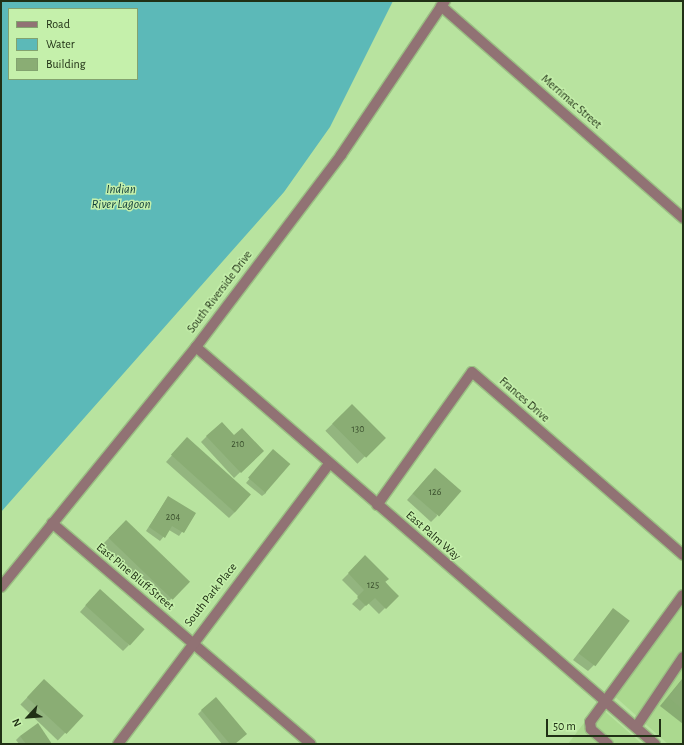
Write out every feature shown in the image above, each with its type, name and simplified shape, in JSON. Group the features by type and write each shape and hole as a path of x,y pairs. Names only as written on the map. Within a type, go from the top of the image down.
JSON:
{"street":[{"name":"Merrimac Street","path":"443,4 683,218"},
{"name":"South Riverside Drive","path":"1,588 52,523 196,347 341,155 443,4"},
{"name":"East Palm Way","path":"196,347 328,465 377,505 655,744"},
{"name":"Frances Drive","path":"377,505 472,372 683,555"},
{"name":"South Park Place","path":"118,744 192,642 328,465"},
{"name":"East Pine Bluff Street","path":"52,523 311,744"},
{"path":"608,744 591,729 590,722 683,595"},
{"path":"636,727 683,657"}],"shaded area":[{"path":"683,606 683,744 668,744 611,693"},
{"path":"596,707 600,707 642,744 568,744"}],"water":[{"name":"Indian River Lagoon","path":"1,1 393,1 330,127 284,192 1,512"}],"building":[{"path":"352,404 386,438 366,458 332,424"},
{"path":"222,422 234,435 242,428 264,451 241,473 206,436"},
{"path":"187,437 251,495 235,512 171,455"},
{"path":"273,449 290,464 265,493 248,478"},
{"path":"435,468 461,491 439,517 413,494"},
{"path":"168,496 196,513 184,533 172,526 165,538 149,527"},
{"path":"126,520 190,582 173,600 109,538"},
{"path":"365,555 389,579 385,582 399,596 386,609 375,598 366,606 357,597 364,590 348,573"},
{"path":"100,589 145,629 130,645 85,605"},
{"path":"613,608 630,621 595,666 579,654"},
{"path":"683,678 683,710 668,697"},
{"path":"44,679 83,716 66,734 27,697"},
{"path":"216,697 247,734 235,744 230,744 201,710"},
{"path":"38,723 52,744 26,744 20,736"}]}
